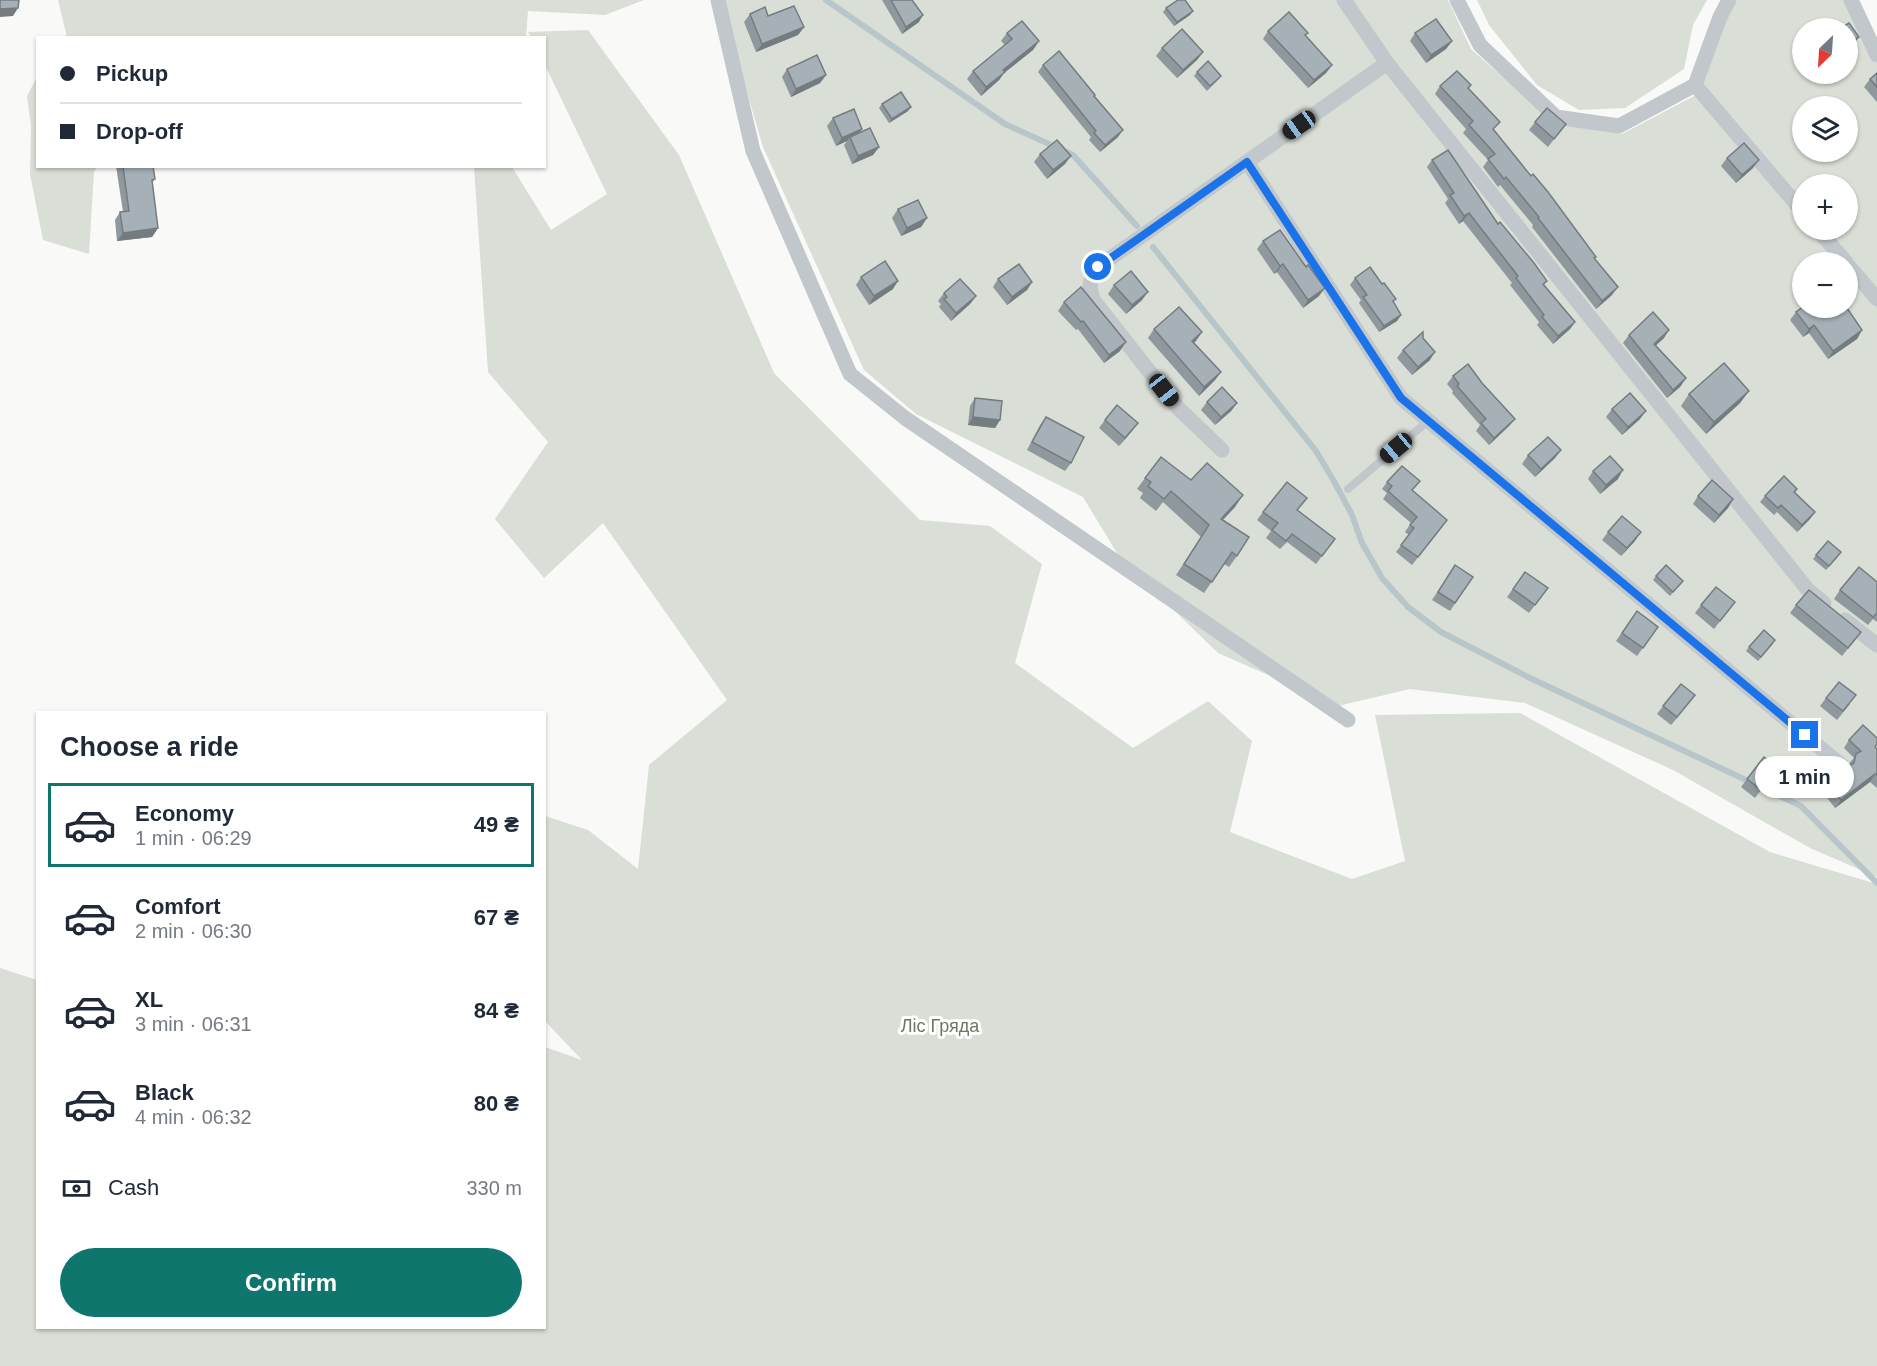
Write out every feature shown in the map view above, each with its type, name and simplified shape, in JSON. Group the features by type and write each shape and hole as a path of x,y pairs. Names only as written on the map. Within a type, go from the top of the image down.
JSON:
{"street":[{"path":"718,0 753,151 849,374 906,418 1348,720"},
{"path":"1344,0 1387,63 1809,590 1877,645"},
{"path":"1457,0 1480,45 1556,117 1619,126 1695,85 1720,17 1729,0"},
{"path":"1851,0 1877,56"},
{"path":"1222,450 1178,408 1094,301 1089,289 1090,277 1098,267 1387,63"},
{"path":"1695,85 1792,199"},
{"path":"1247,162 1401,398 1841,765"},
{"path":"1827,240 1837,252"},
{"path":"1858,277 1877,299"}],"lane":[{"path":"1347,489 1428,422"}],"green space":[{"path":"58,0 644,0 605,15 528,11 526,36 67,36"},
{"path":"720,0 1448,0 1471,49 1555,123 1622,134 1694,96 1726,20 1737,0 1848,0 1857,18 1792,18 1792,84 1858,84 1858,20 1877,57 1877,877 1810,848 1673,770 1525,703 1410,689 1338,706 1218,653 1120,558 1083,497 916,414 864,370 763,147"},
{"path":"1477,0 1707,0 1693,25 1684,69 1625,108 1579,110 1537,85 1489,25"},
{"name":"Ліс Гряда","path":"588,30 679,155 774,373 920,520 990,526 1042,564 1015,663 1133,748 1208,701 1252,741 1230,832 1352,879 1405,861 1375,715 1520,713 1770,852 1877,884 1877,1366 0,1366 0,968 36,980 36,1329 546,1329 546,1047 582,1060 546,1022 546,816 588,830 638,869 649,765 727,700 603,523 544,578 495,519 548,442 488,372 474,168 513,168 551,230 607,194 546,67 546,36 530,36 528,32"},
{"path":"36,79 36,168 96,168 94,172 89,254 43,240 30,174 31,126 27,96"}],"building":[{"path":"0,0 19,0 18,8 0,9"},
{"path":"891,0 912,0 923,15 906,27"},
{"path":"1178,0 1185,0 1193,11 1177,22 1166,8"},
{"path":"794,6 804,27 762,44 750,14 765,7 768,16"},
{"path":"1289,12 1308,33 1305,35 1332,65 1314,80 1268,31"},
{"path":"1436,19 1452,41 1431,55 1415,33"},
{"path":"1022,21 1039,41 986,87 973,71 1012,39 1007,33"},
{"path":"1182,29 1203,52 1183,70 1162,48"},
{"path":"1059,51 1123,130 1105,145 1043,65"},
{"path":"817,55 826,75 796,89 787,69"},
{"path":"1208,61 1221,76 1210,86 1197,72"},
{"path":"1457,71 1471,85 1468,88 1500,122 1493,129 1531,176 1533,174 1548,192 1596,257 1594,258 1618,287 1602,301 1539,217 1488,159 1495,154 1469,125 1473,121 1440,86"},
{"path":"1877,73 1877,87 1870,79"},
{"path":"901,92 911,107 892,119 882,104"},
{"path":"1547,108 1566,124 1554,139 1535,122"},
{"path":"854,109 862,129 842,138 833,118"},
{"path":"870,128 879,147 858,156 850,137"},
{"path":"1057,140 1071,156 1053,170 1040,154"},
{"path":"1744,143 1759,160 1742,175 1727,158"},
{"path":"1448,150 1498,224 1500,222 1534,263 1547,281 1543,284 1575,322 1558,336 1542,317 1544,315 1516,278 1518,276 1469,213 1464,216 1450,195 1454,193 1432,160"},
{"path":"123,168 153,168 155,179 152,180 158,228 123,233 120,212 129,211"},
{"path":"918,200 927,218 907,228 898,209"},
{"path":"1280,230 1306,267 1308,265 1325,288 1308,300 1283,264 1280,266 1263,241"},
{"path":"885,261 898,281 874,296 861,277"},
{"path":"1019,264 1032,282 1012,297 998,279"},
{"path":"1370,267 1396,299 1393,301 1401,315 1384,326 1363,297 1367,295 1355,278"},
{"path":"1131,271 1148,292 1132,305 1114,285"},
{"path":"960,279 976,296 956,313 944,299 947,297 944,293"},
{"path":"1081,287 1126,342 1109,355 1083,321 1081,322 1064,302"},
{"path":"1179,307 1202,332 1192,341 1221,372 1204,387 1154,329"},
{"path":"1653,312 1669,330 1654,344 1686,378 1673,390 1629,335"},
{"path":"1801,318 1854,318 1862,330 1833,351 1814,325 1809,329"},
{"path":"1423,332 1423,338 1435,352 1418,367 1403,350"},
{"path":"1724,363 1749,391 1714,422 1689,394"},
{"path":"1468,364 1515,419 1494,438 1481,423 1486,419 1457,386 1459,384 1453,376"},
{"path":"1222,387 1237,403 1221,417 1207,402"},
{"path":"1630,393 1646,411 1628,427 1612,409"},
{"path":"975,398 1002,401 1000,420 973,417"},
{"path":"1117,405 1138,423 1125,438 1105,420"},
{"path":"1046,417 1084,437 1071,463 1032,442"},
{"path":"1548,437 1561,450 1541,469 1528,455"},
{"path":"1610,456 1623,470 1606,485 1593,471"},
{"path":"1161,457 1191,480 1207,463 1243,495 1221,519 1249,537 1237,556 1232,552 1212,582 1184,564 1209,525 1171,491 1164,499 1148,486 1151,482 1145,478"},
{"path":"1402,466 1420,481 1412,490 1447,520 1418,557 1401,545 1414,528 1410,525 1417,517 1388,491 1392,486 1387,482"},
{"path":"1784,476 1797,489 1794,492 1815,512 1802,525 1781,505 1778,508 1765,496"},
{"path":"1712,480 1733,499 1719,515 1698,496"},
{"path":"1287,482 1307,498 1297,510 1335,539 1322,556 1292,534 1286,541 1272,530 1278,523 1263,512"},
{"path":"1622,516 1641,532 1627,548 1608,532"},
{"path":"1828,541 1841,552 1829,566 1816,555"},
{"path":"1455,565 1473,577 1455,603 1438,592"},
{"path":"1666,565 1683,581 1673,592 1656,576"},
{"path":"1859,567 1877,582 1877,613 1873,617 1840,590"},
{"path":"1525,572 1548,588 1535,605 1513,589"},
{"path":"1716,587 1735,602 1720,621 1701,605"},
{"path":"1809,590 1861,632 1848,648 1796,605"},
{"path":"1637,611 1658,627 1643,648 1622,633"},
{"path":"1764,630 1775,640 1761,657 1749,647"},
{"path":"1839,682 1856,695 1843,711 1826,698"},
{"path":"1681,684 1695,695 1677,717 1663,706"},
{"path":"1863,725 1877,738 1875,747 1877,749 1877,775 1875,774 1841,800 1824,778 1842,765 1849,766 1854,763 1856,754 1861,751 1849,740"},
{"path":"1764,757 1778,768 1760,789 1747,779"}],"waterway":[{"path":"826,0 1005,124 1073,155 1137,226"},
{"path":"1153,247 1316,451 1352,515 1362,543 1382,578 1408,607 1441,632 1530,678 1801,806 1877,883"}],"route":[{"path":"1098,267 1247,162 1401,398 1805,735"}]}
